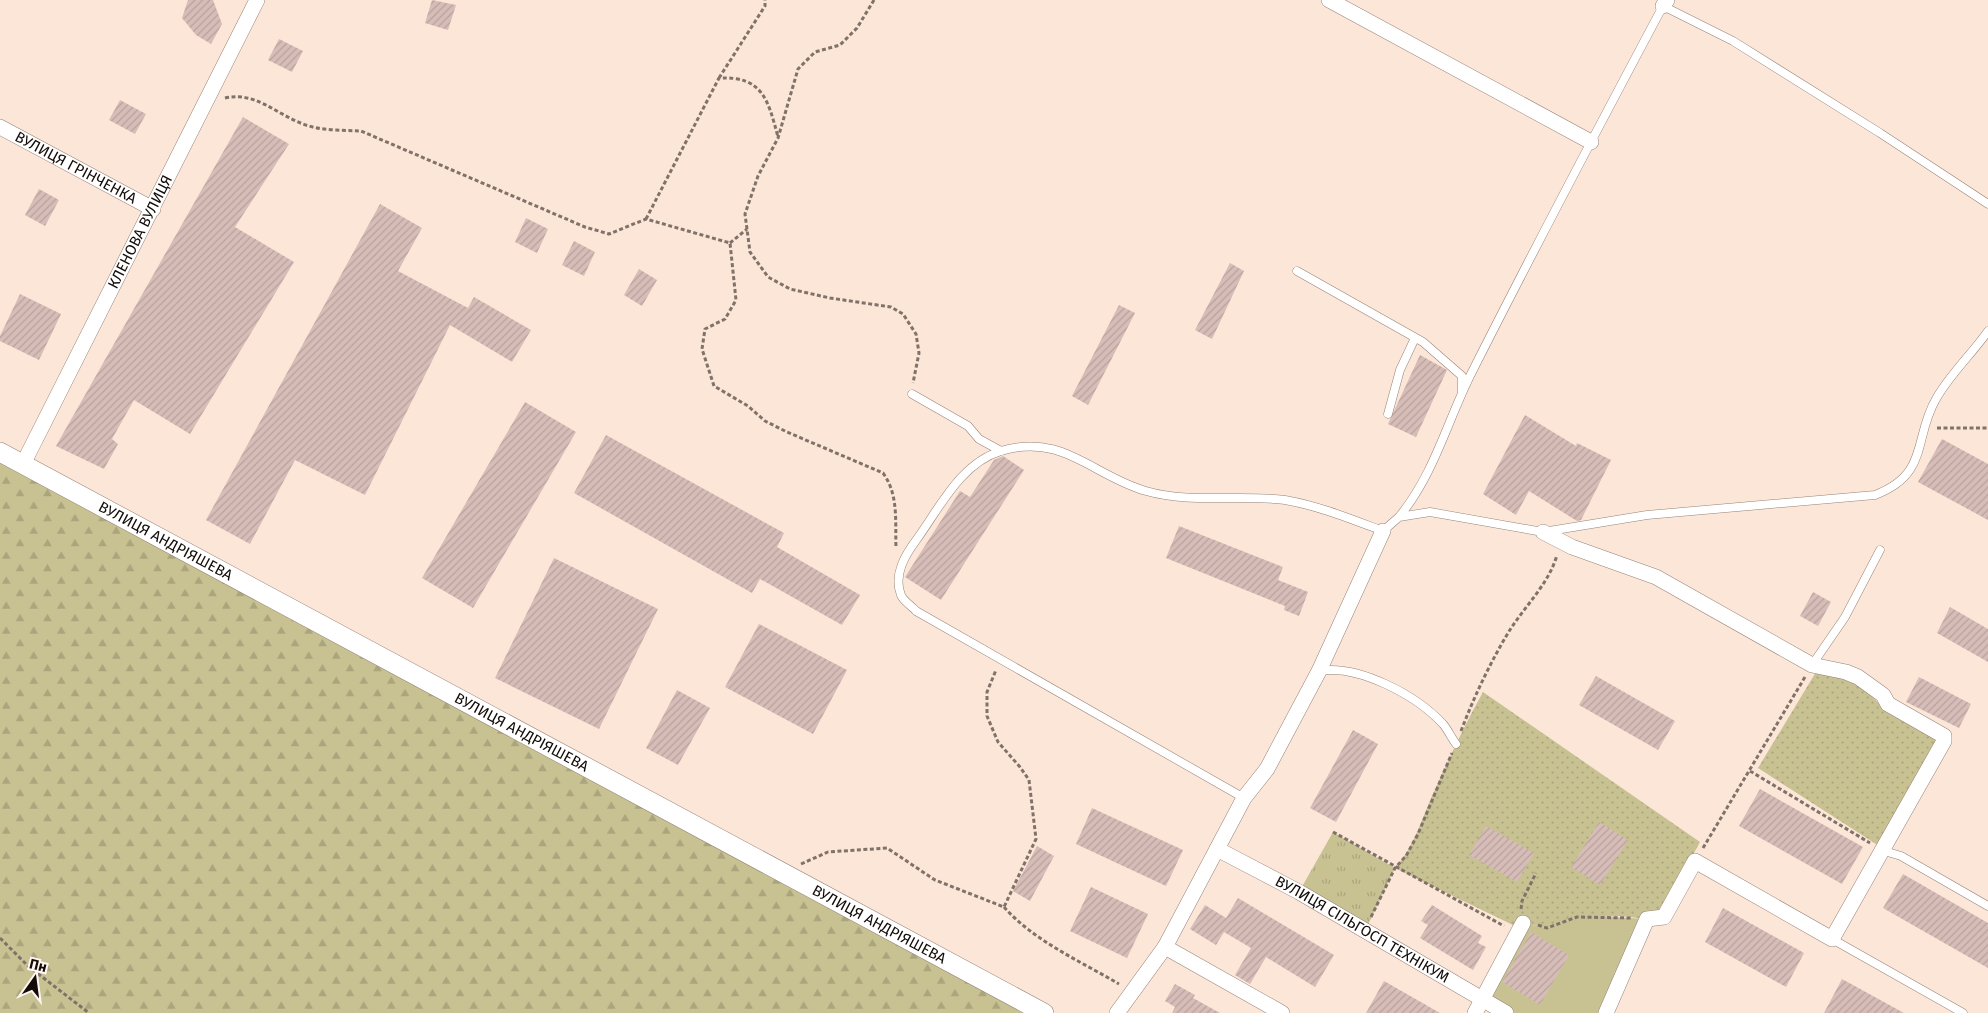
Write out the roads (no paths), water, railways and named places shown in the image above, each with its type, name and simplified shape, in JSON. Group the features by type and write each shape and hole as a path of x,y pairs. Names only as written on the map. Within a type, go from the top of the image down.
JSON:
{"street":[{"name":"КЛЕНОВА ВУЛИЦЯ","path":"23,464 257,0"},
{"path":"1329,0 1590,142"},
{"name":"ВУЛИЦЯ ГРІНЧЕНКА","path":"0,127 153,209"},
{"name":"ВУЛИЦЯ АНДРІЯШЕВА","path":"0,452 1044,1013"},
{"path":"1118,1013 1165,947 1244,798 1267,769 1319,671 1383,531"},
{"path":"1543,532 1572,547 1656,578 1812,665 1846,672 1858,677 1883,695 1888,704 1944,736 1944,741 1832,939 1695,861 1664,918 1647,919 1606,1013"},
{"name":"ВУЛИЦЯ СІЛЬГОСП ТЕХНІКУМ","path":"1217,849 1299,892 1506,1013"},
{"path":"1475,1013 1520,928"},
{"path":"1165,947 1282,1013"}],"lane":[{"path":"1244,798 916,611 901,596 898,576 908,552 963,474 980,460 1002,451 1037,446 1071,454 1117,480 1146,491 1175,497 1284,500 1322,508 1383,531 1399,517 1416,497 1435,461 1462,392 1590,142 1665,3 1733,42 1880,133 1988,204"},
{"path":"1297,271 1415,338 1462,376 1462,392"},
{"path":"1399,517 1430,512 1543,532 1647,515 1875,495 1896,484 1911,468 1935,400 1988,330"},
{"path":"1388,414 1400,370 1415,338"},
{"path":"912,394 968,426 979,439 1002,451"},
{"path":"1812,665 1845,617 1880,550"},
{"path":"1319,671 1331,669 1360,674 1416,701 1444,726 1456,744"},
{"path":"1881,850 1901,856 1988,906"},
{"path":"1832,939 1963,1013"}]}
